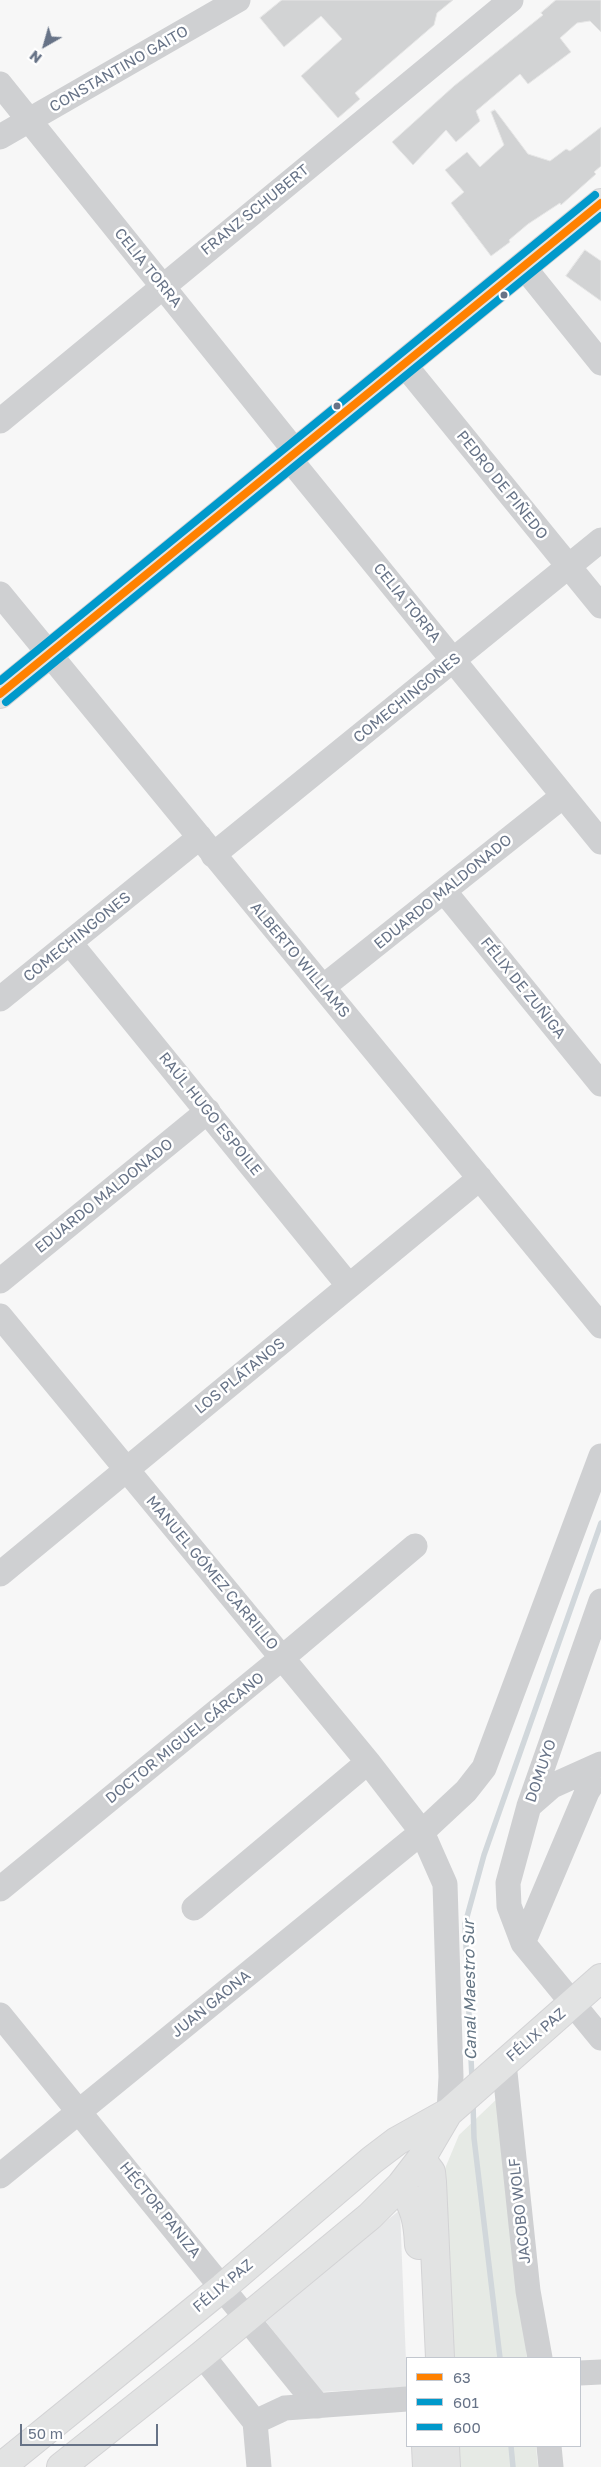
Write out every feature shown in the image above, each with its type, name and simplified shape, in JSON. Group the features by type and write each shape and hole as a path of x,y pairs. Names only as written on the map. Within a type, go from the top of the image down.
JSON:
{"main road":[{"path":"0,694 601,203"},
{"name":"FÉLIX PAZ","path":"0,2467 223,2287 372,2160 397,2141 449,2112 601,1978"},
{"name":"FÉLIX PAZ","path":"61,2467 202,2355 370,2216 401,2185 421,2159 449,2112"},
{"path":"421,2159 430,2172 432,2182 440,2357"},
{"path":"401,2185 415,2212 418,2223 422,2357"},
{"path":"426,2447 427,2467"},
{"path":"445,2447 446,2467"}],"street":[{"name":"CONSTANTINO GAITO","path":"0,138 238,0"},
{"name":"FRANZ SCHUBERT","path":"0,421 511,0"},
{"name":"CELIA TORRA","path":"0,84 163,286 453,660 601,842"},
{"path":"523,266 601,363"},
{"name":"PEDRO DE PIÑEDO","path":"403,363 601,606"},
{"name":"COMECHINGONES","path":"0,999 70,942 206,846 453,660 601,540"},
{"name":"ALBERTO WILLIAMS","path":"0,594 601,1326"},
{"name":"EDUARDO MALDONADO","path":"323,987 563,796"},
{"name":"FÉLIX DE ZUÑIGA","path":"444,892 601,1084"},
{"name":"RAÚL HUGO ESPOILE","path":"70,942 350,1286"},
{"name":"EDUARDO MALDONADO","path":"0,1281 208,1111"},
{"name":"LOS PLÁTANOS","path":"0,1574 480,1178"},
{"name":"MANUEL GÓMEZ CARRILLO","path":"0,1316 368,1762 422,1832 445,1884 451,2077 449,2112"},
{"name":"JUAN GAONA","path":"0,2176 422,1832 466,1791 484,1768 601,1456"},
{"name":"DOCTOR MIGUEL CÁRCANO","path":"0,1889 282,1658 414,1546"},
{"name":"DOMUYO","path":"601,1601 529,1806 508,1882 509,1906 523,1942 601,2038"},
{"path":"194,1908 368,1762"},
{"path":"529,1806 552,1786 601,1764"},
{"path":"523,1942 587,1792 601,1770"},
{"name":"HÉCTOR PANIZA","path":"0,2015 248,2317 318,2406"},
{"name":"JACOBO WOLF","path":"504,2063 528,2291 540,2357"},
{"path":"202,2355 255,2422 259,2467"},
{"path":"581,2373 601,2372"},
{"path":"255,2422 285,2408 406,2398"},
{"path":"549,2447 551,2467"}],"shaded area":[{"path":"501,2095 527,2357 452,2357 441,2178 459,2135"},
{"path":"400,2210 406,2387 321,2392 263,2318"},
{"path":"458,2447 536,2447 538,2467 459,2467"}],"building":[{"path":"282,0 453,0 437,13 434,25 355,93 360,99 338,118 301,76 342,39 321,16 284,47 260,18"},
{"path":"556,0 601,0 601,32 590,21 577,23 560,38 571,52 528,84 520,74 476,111 480,121 456,142 446,130 413,165 392,142 454,86 543,15 541,13"},
{"path":"495,110 528,154 550,161 566,149 570,151 601,127 601,166 594,172 596,174 561,205 560,203 528,224 509,240 510,242 491,256 451,203 464,192 445,170 467,152 480,167 504,145 491,112"},
{"path":"585,250 601,261 601,301 566,276"}],"waterway":[{"name":"Canal Maestro Sur","path":"472,2080 465,1924 484,1855 601,1523"},
{"name":"Canal Maestro Sur","path":"473,2102 474,2138 500,2357"},
{"name":"Canal Maestro Sur","path":"511,2447 513,2467"}],"transit line":[{"name":"600","path":"0,681 595,195"},
{"name":"63","path":"0,694 601,203"},
{"name":"601","path":"6,702 601,216"}]}
